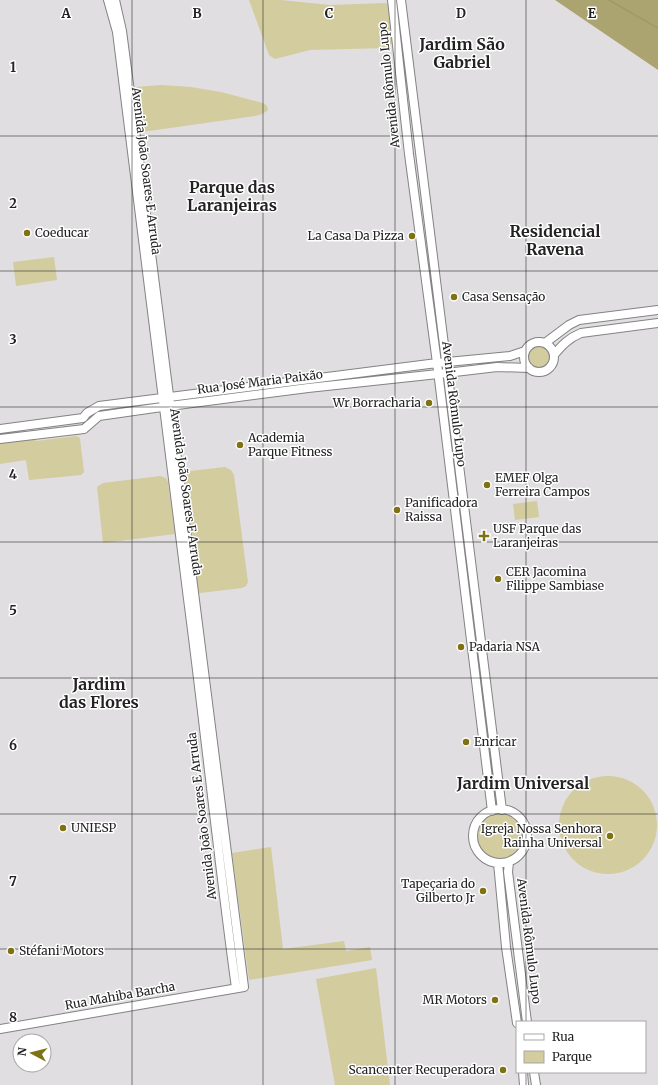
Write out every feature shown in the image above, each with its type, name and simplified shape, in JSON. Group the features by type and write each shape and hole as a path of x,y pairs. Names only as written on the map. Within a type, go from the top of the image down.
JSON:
{"street":[{"name":"Avenida João Soares E Arruda","path":"108,0 116,32 165,402 202,661 212,777 240,987"},
{"name":"Avenida João Soares E Arruda","path":"115,0 122,31 165,402"},
{"name":"Avenida Rômulo Lupo","path":"392,0 409,154 437,362 492,811"},
{"name":"Avenida Rômulo Lupo","path":"401,0 502,810"},
{"path":"545,343 569,325 579,320 658,310"},
{"path":"554,355 566,342 581,333 658,323"},
{"path":"533,343 545,343 549,346 554,355 552,365 545,372 533,371 525,363 525,351 528,346 533,343"},
{"name":"Rua José Maria Paixão","path":"0,439 84,429 99,416 165,402 437,362 510,356 525,351"},
{"name":"Rua José Maria Paixão","path":"0,429 83,418 87,413 99,406 165,402 498,367 529,368"},
{"path":"502,810 510,811 517,815 522,821 526,828 526,846 522,853 509,862 490,862 478,852 475,845 475,826 485,814 492,811 502,810"},
{"name":"Avenida Rômulo Lupo","path":"509,862 508,872 527,1021"},
{"name":"Avenida Rômulo Lupo","path":"498,863 506,946 517,1021"},
{"name":"Rua Mahiba Barcha","path":"0,1029 240,987"},
{"path":"523,1073 524,1085"},
{"path":"534,1073 536,1085"}],"green space":[{"path":"249,0 281,0 330,5 386,3 389,6 393,42 387,48 310,50 275,59 269,55"},
{"path":"161,85 191,87 221,92 263,103 267,106 268,110 251,117 142,132 137,130 133,92 134,89 136,87"},
{"path":"54,257 57,280 16,286 13,262"},
{"path":"539,345 547,349 551,357 547,365 539,369 531,365 527,357 531,349"},
{"path":"76,436 80,439 84,472 81,475 29,480 26,460 0,464 0,443 35,438 36,441"},
{"path":"225,467 231,470 234,475 248,582 246,586 242,588 200,593 196,591 182,480 184,474 190,471"},
{"path":"160,476 166,478 168,482 175,534 103,543 97,487 103,483"},
{"path":"537,501 539,517 515,520 513,504"},
{"path":"608,776 627,779 643,790 654,806 657,825 654,844 643,860 627,871 608,874 589,871 573,860 562,844 559,825 562,806 573,790 589,779"},
{"path":"499,813 512,817 518,823 522,836 518,849 512,855 499,859 486,855 480,849 476,836 480,823 486,817"},
{"path":"271,847 283,949 344,941 346,951 370,947 372,960 249,980 232,853"},
{"path":"376,968 390,1085 335,1085 316,979"}],"shaded area":[{"path":"555,0 658,0 658,70"}],"waterway":[{"path":"609,0 658,28"}],"place":[{"name":"Coeducar","path":"27,233"},
{"name":"La Casa Da Pizza","path":"412,236"},
{"name":"Casa Sensação","path":"454,297"},
{"name":"Wr Borracharia","path":"429,403"},
{"name":"Academia Parque Fitness","path":"240,445"},
{"name":"EMEF Olga Ferreira Campos","path":"487,485"},
{"name":"Panificadora Raissa","path":"397,510"},
{"name":"USF Parque das Laranjeiras","path":"484,536"},
{"name":"CER Jacomina Filippe Sambiase","path":"498,579"},
{"name":"Padaria NSA","path":"461,647"},
{"name":"Enricar","path":"466,742"},
{"name":"UNIESP","path":"63,828"},
{"name":"Igreja Nossa Senhora Rainha Universal","path":"610,836"},
{"name":"Tapeçaria do Gilberto Jr","path":"483,891"},
{"name":"Stéfani Motors","path":"11,951"},
{"name":"MR Motors","path":"495,1000"},
{"name":"Scancenter Recuperadora","path":"503,1070"}],"district":[{"name":"Jardim São Gabriel","path":"462,53"},
{"name":"Parque das Laranjeiras","path":"232,196"},
{"name":"Residencial Ravena","path":"555,240"},
{"name":"Jardim das Flores","path":"99,693"},
{"name":"Jardim Universal","path":"523,783"}]}
